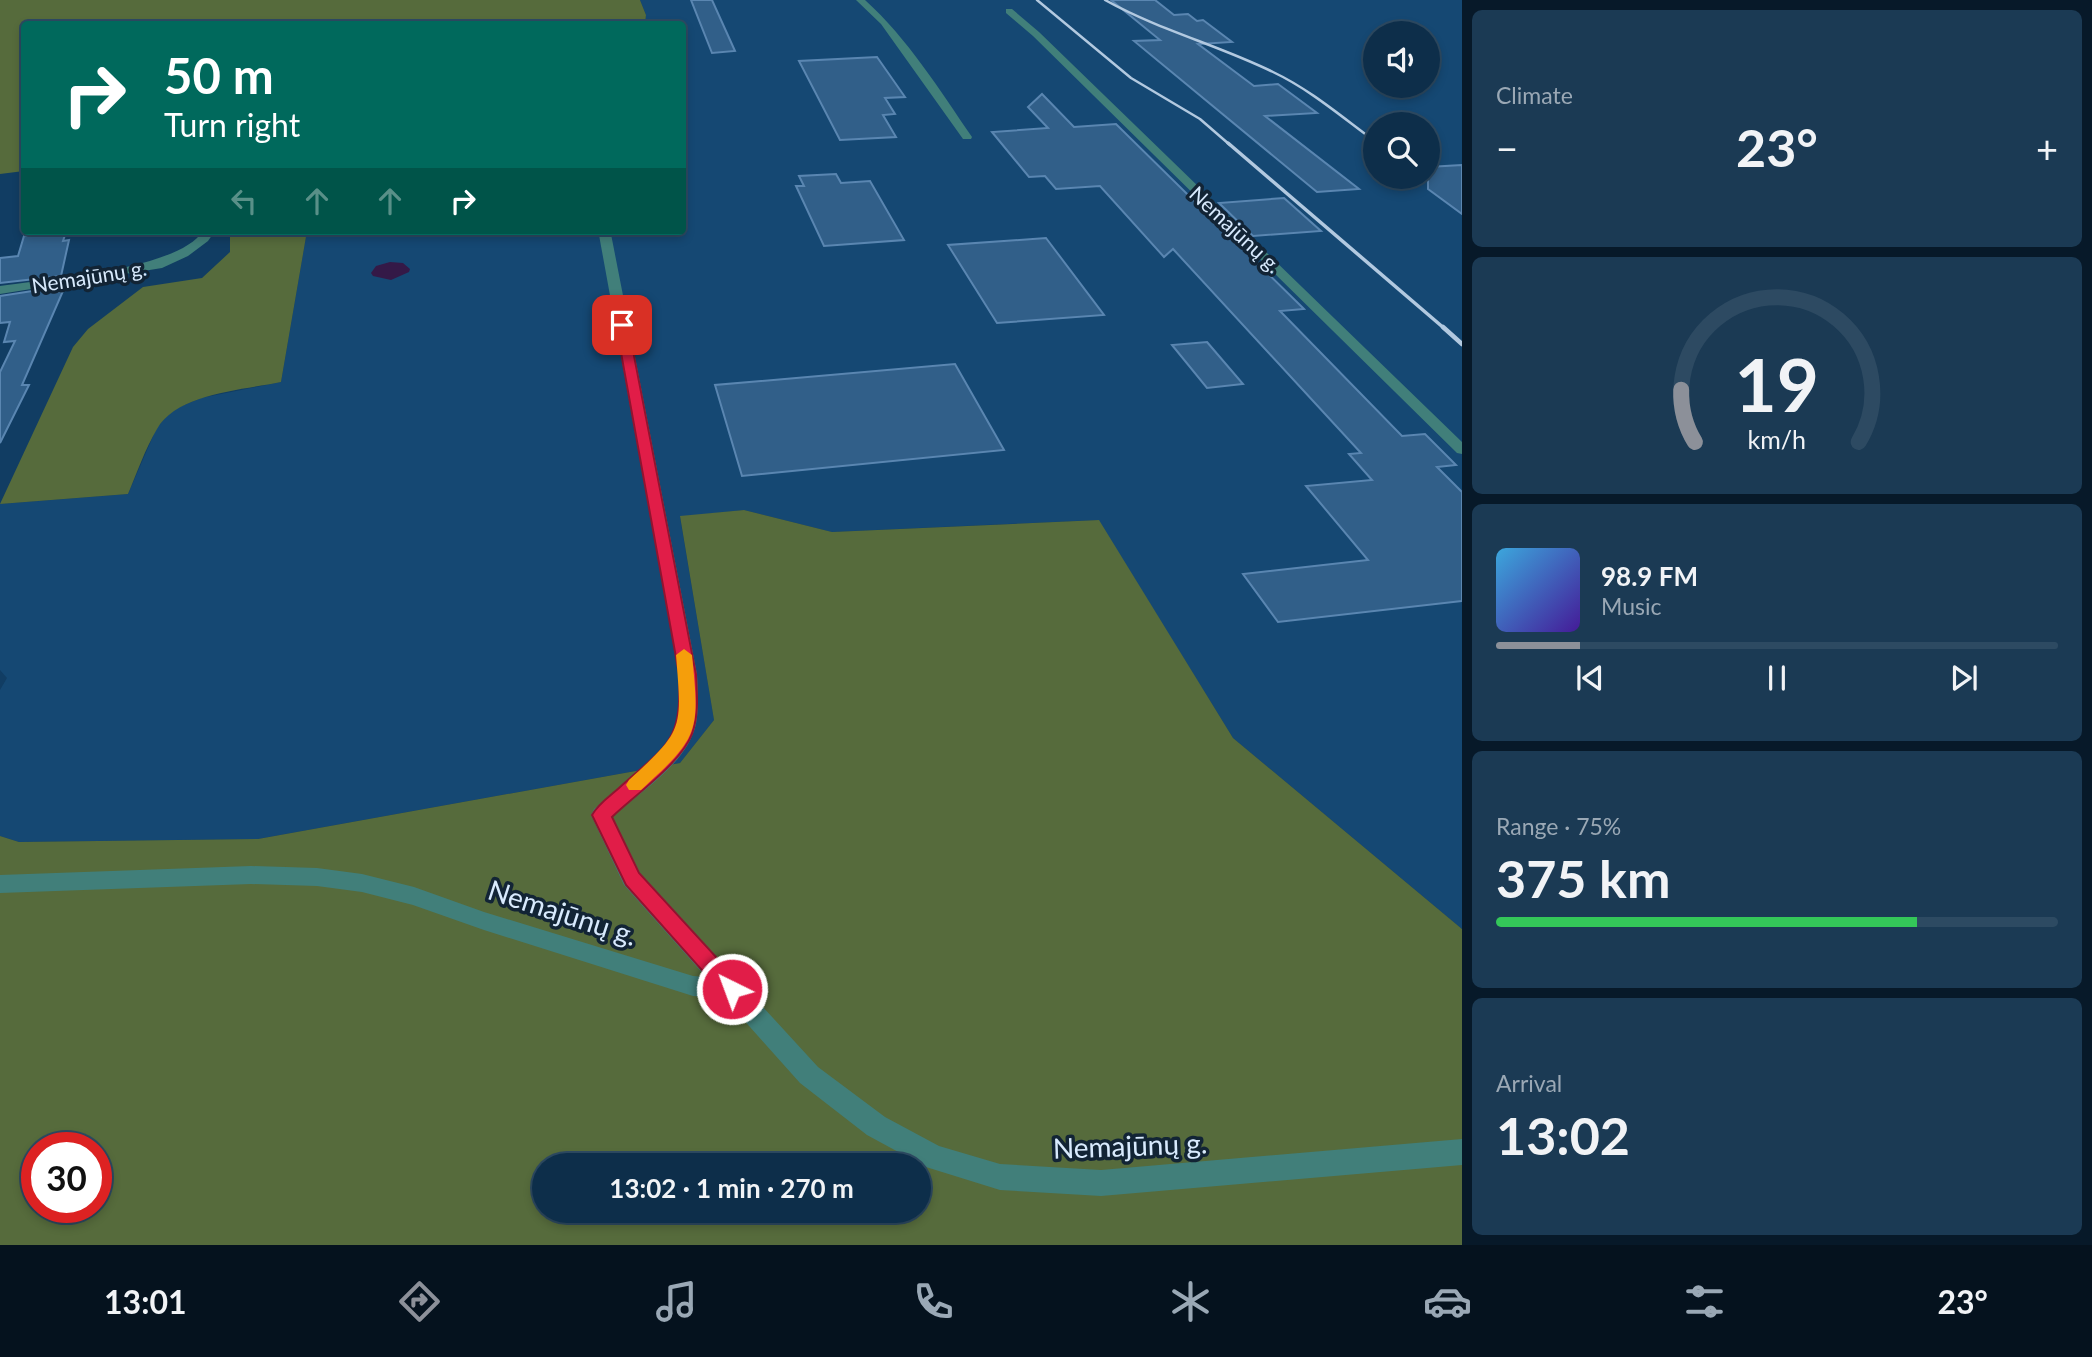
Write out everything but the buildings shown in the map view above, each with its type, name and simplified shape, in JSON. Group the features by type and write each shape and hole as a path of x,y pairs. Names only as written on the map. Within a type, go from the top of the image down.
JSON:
{"street":[{"path":"860,0 884,22 967,137"},
{"name":"Nemajūnų g.","path":"1009,11 1036,34 1462,450"},
{"name":"Nemajūnų g.","path":"0,290 158,265 184,253 206,235"},
{"path":"605,235 688,674 689,707 684,734 671,752 601,815 632,879 732,989"},
{"name":"Nemajūnų g.","path":"0,884 251,875 317,877 362,883 414,896 484,921 693,986 732,989 809,1075 876,1126 935,1158 1000,1177 1101,1183 1462,1152"}],"shaded area":[{"path":"640,0 1462,0 1462,929 1233,738 1098,520 832,532 744,510 680,517 714,720 680,763 258,839 19,842 0,836 0,690 7,678 0,670 0,504 128,494 157,427 172,410 201,398 281,382 306,235 686,235 686,21 645,21 646,15"},
{"path":"390,262 403,263 410,269 409,272 391,280 373,276 371,273 376,266"}],"green space":[{"path":"0,0 640,0 646,15 645,21 21,21 21,171 0,174"},
{"path":"230,235 306,235 281,382 195,400 167,417 157,429 128,494 0,504 73,347 88,329 143,287 202,278 230,252"},
{"path":"744,510 832,532 1099,520 1233,738 1462,929 1462,1245 0,1245 0,836 19,842 258,839 680,763 714,720 680,516"}],"railway":[{"path":"1037,0 1131,78 1200,119 1230,145"},
{"path":"1105,0 1125,11 1252,62 1287,79 1363,132"},
{"path":"1228,143 1445,329"},
{"path":"1443,327 1462,344"}],"slow traffic":[{"path":"635,785 671,752 684,734 689,707 688,674 684,655"}],"route":[{"path":"622,325 688,674 689,707 684,734 671,752 601,815 632,879 732,989"}]}
